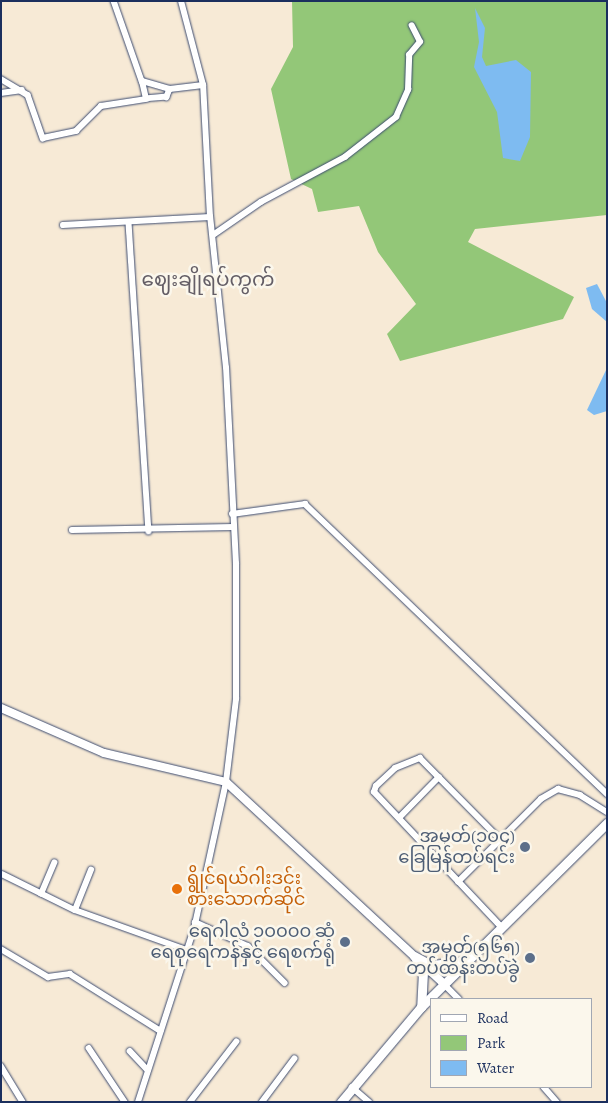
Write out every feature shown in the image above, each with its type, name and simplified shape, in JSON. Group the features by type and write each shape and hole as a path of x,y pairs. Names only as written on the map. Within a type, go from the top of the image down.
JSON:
{"main road":[{"path":"1,708 104,753 226,782 444,984"},
{"path":"431,998 607,823"},
{"path":"414,956 431,965 467,961"},
{"path":"414,956 423,972 421,1008"},
{"path":"341,1102 352,1086 430,999"}],"street":[{"path":"114,1 142,81 146,99"},
{"path":"138,1102 196,922 226,782 236,699 233,527 226,368 210,217 203,84 181,1"},
{"path":"213,235 261,202 345,157 396,117 408,90 409,55 420,42 412,26"},
{"path":"1,79 28,95 43,138 76,131 101,106 167,97 170,89"},
{"path":"142,81 170,89 203,84"},
{"path":"1,93 22,90"},
{"path":"63,225 129,223 210,217"},
{"path":"129,223 150,531"},
{"path":"232,514 305,504 607,794"},
{"path":"72,530 150,531 233,527"},
{"path":"501,840 420,758 412,757 376,786 374,792 501,927"},
{"path":"398,818 439,777"},
{"path":"458,882 541,799 558,789 580,795 607,812"},
{"path":"41,894 54,863"},
{"path":"75,910 91,870"},
{"path":"2,874 75,910 187,950"},
{"path":"196,922 248,946 285,983"},
{"path":"1,949 48,978 70,974 161,1031"},
{"path":"444,984 457,998"},
{"path":"190,1102 236,1042"},
{"path":"89,1048 125,1102"},
{"path":"130,1051 148,1070"},
{"path":"262,1102 294,1058"},
{"path":"1,1066 23,1102"},
{"path":"352,1086 369,1102"},
{"path":"545,1088 557,1102"}],"green space":[{"path":"292,1 607,1 607,215 475,229 468,242 574,297 563,319 400,361 387,334 416,304 378,252 359,206 318,212 312,189 291,179 271,89 293,47"}],"water":[{"path":"475,8 485,28 482,57 486,66 516,60 531,72 530,137 520,161 503,158 497,112 474,67 479,42"},
{"path":"597,284 607,303 607,322 592,309 586,288"},
{"path":"607,368 607,411 594,415 587,410"}],"place":[{"name":"အမှတ်(၁၀၄) ခြေမြန်တပ်ရင်း","path":"525,847"},
{"name":"ရွိုင်ရယ်ဂါးဒင်း စားသောက်ဆိုင်","path":"177,889"},
{"name":"ရေဂါလံ ၁၀၀၀၀ ဆံ့ ရေစုရေကန်နှင့် ရေစက်ရုံ","path":"345,942"},
{"name":"အမှတ်(၅၆၅) တပ်ထိန်းတပ်ခွဲ","path":"530,958"}],"district":[{"name":"ဈေးချိုရပ်ကွက်","path":"208,279"}]}
